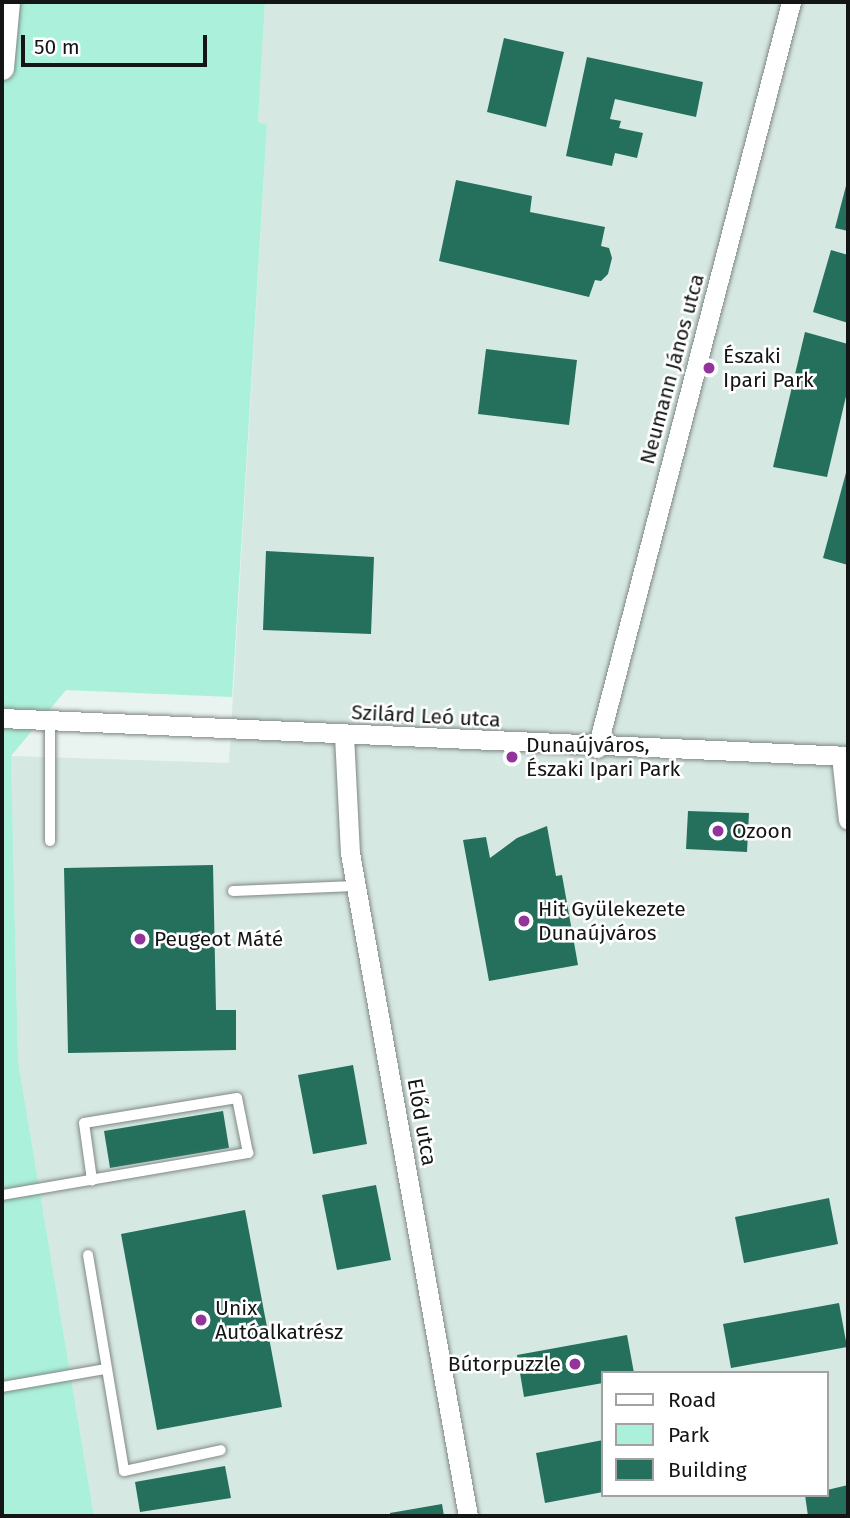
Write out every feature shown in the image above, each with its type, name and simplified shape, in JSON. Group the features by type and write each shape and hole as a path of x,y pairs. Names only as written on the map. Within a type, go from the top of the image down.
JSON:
{"street":[{"path":"2,68 8,2"},
{"name":"Neumann János utca","path":"597,748 791,2"},
{"name":"Szilárd Leó utca","path":"2,718 597,748 844,756"},
{"name":"Előd utca","path":"344,735 356,886 468,1516"},
{"path":"844,756 848,820"}],"lane":[{"path":"50,721 50,841"},
{"path":"233,891 356,886"},
{"path":"2,1195 92,1180 248,1153 237,1098 84,1123 92,1180"},
{"path":"88,1255 124,1471 221,1450"},
{"path":"2,1387 105,1369"}],"shaded area":[{"path":"265,2 848,2 848,1516 94,1516 18,1061 11,756 229,763 267,126 258,123"}],"green space":[{"path":"2,2 265,2 258,122 267,125 232,697 66,690 11,756 18,1061 94,1516 2,1516"}],"building":[{"path":"504,38 564,52 546,127 487,112"},
{"path":"587,57 703,82 696,117 615,99 610,119 621,121 619,128 643,133 637,158 615,153 612,166 566,156"},
{"path":"456,180 532,196 530,212 605,227 601,246 609,248 612,258 608,274 601,281 595,280 589,297 439,261"},
{"path":"848,182 848,231 835,228"},
{"path":"831,250 848,255 848,323 813,312"},
{"path":"805,332 848,344 848,388 827,477 773,467"},
{"path":"486,349 577,360 569,425 478,414"},
{"path":"848,469 848,565 823,558"},
{"path":"266,551 374,557 371,634 263,630"},
{"name":"Ozoon","path":"688,811 749,813 747,852 686,849"},
{"name":"Hit Gyülekezete Dunaújváros","path":"547,826 556,876 562,875 578,965 489,981 463,840 486,837 490,858 517,838"},
{"name":"Peugeot Máté","path":"213,865 216,1010 236,1010 236,1050 68,1053 64,868"},
{"path":"353,1065 367,1144 313,1154 298,1075"},
{"path":"223,1111 229,1148 110,1168 104,1131"},
{"path":"376,1185 391,1260 337,1270 322,1195"},
{"path":"829,1198 838,1244 744,1263 735,1217"},
{"name":"Unix Autóalkatrész","path":"245,1210 282,1407 157,1430 121,1234"},
{"path":"839,1303 847,1347 731,1368 723,1324"},
{"name":"Bútorpuzzle","path":"627,1335 634,1371 602,1371 602,1383 524,1397 517,1355"},
{"path":"602,1440 602,1492 545,1503 536,1453"},
{"path":"225,1466 231,1498 140,1512 135,1482"},
{"path":"848,1485 848,1516 808,1516 805,1497 829,1497 829,1490"},
{"path":"442,1504 444,1516 390,1516 390,1513"}],"place":[{"name":"Északi Ipari Park","path":"709,368"},
{"name":"Dunaújváros, Északi Ipari Park","path":"512,757"},
{"name":"Ozoon","path":"718,831"},
{"name":"Hit Gyülekezete Dunaújváros","path":"524,921"},
{"name":"Peugeot Máté","path":"140,939"},
{"name":"Unix Autóalkatrész","path":"201,1320"},
{"name":"Bútorpuzzle","path":"575,1364"}]}
